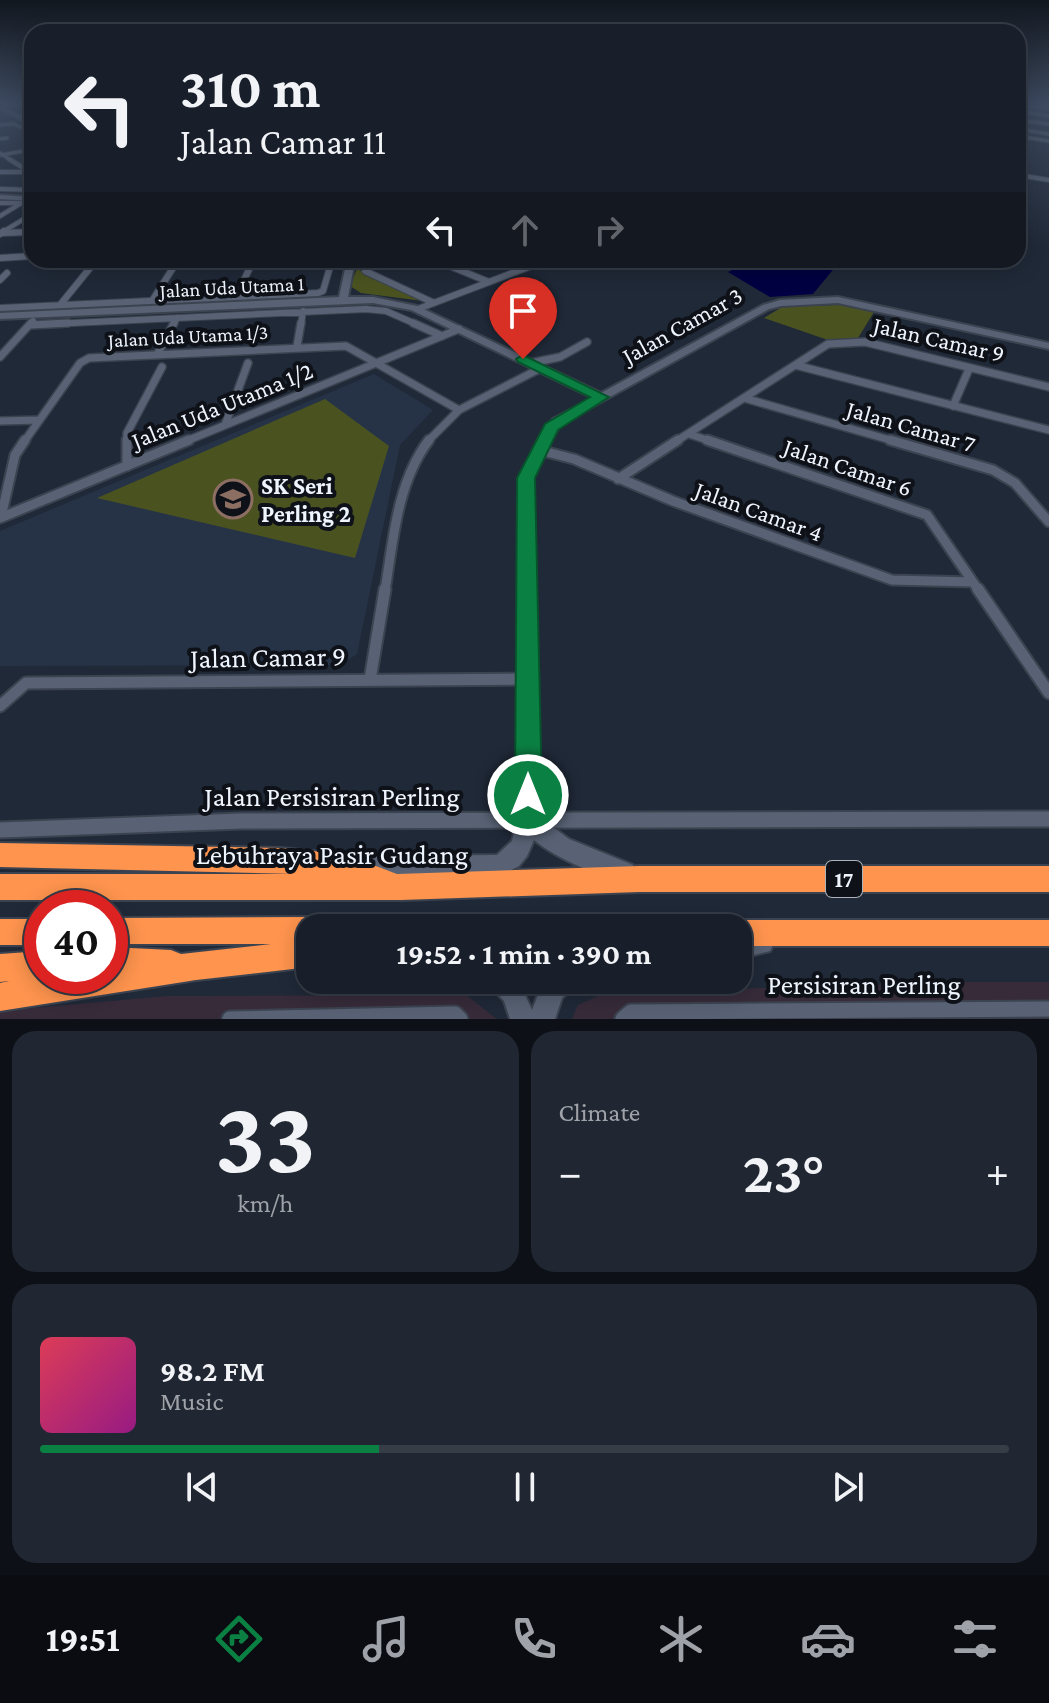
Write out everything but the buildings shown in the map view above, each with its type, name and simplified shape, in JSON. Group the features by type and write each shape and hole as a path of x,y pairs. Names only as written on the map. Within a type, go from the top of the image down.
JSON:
{"highway":[{"path":"0,855 280,860 344,867 401,887"},
{"name":"Lebuhraya Pasir Gudang","path":"0,887 401,887 639,879 1049,879"},
{"path":"128,931 296,930"},
{"path":"752,933 1049,933"},
{"path":"0,997 196,966 296,955"},
{"path":"128,962 196,966"},
{"path":"0,968 24,966"}],"street":[{"path":"1,154 24,151"},
{"path":"1,154 24,168"},
{"path":"0,172 24,172"},
{"path":"1026,177 1049,180"},
{"path":"0,196 24,197"},
{"path":"0,216 24,200"},
{"path":"0,233 24,219"},
{"path":"0,233 24,232"},
{"path":"0,258 24,256"},
{"path":"60,305 90,268"},
{"path":"152,301 173,268"},
{"path":"236,297 250,268"},
{"path":"0,308 318,293 323,291 330,268"},
{"path":"343,300 350,268"},
{"path":"366,268 365,271 434,303"},
{"path":"454,268 489,282"},
{"path":"418,309 526,268"},
{"path":"0,280 7,273"},
{"path":"346,288 352,294 373,300"},
{"path":"314,301 334,297 346,288"},
{"name":"Jalan Uda Utama 1","path":"0,316 373,300 418,309 601,397"},
{"name":"Jalan Camar 3","path":"528,820 526,478 557,422 766,307 780,303 838,300 1049,346"},
{"path":"30,325 303,311 386,311 442,336"},
{"path":"297,346 303,311"},
{"path":"0,357 40,314"},
{"path":"158,353 177,318"},
{"name":"Jalan Uda Utama 1/2","path":"0,517 459,329"},
{"path":"370,680 397,517 415,458 437,429 459,410 536,366 587,342"},
{"name":"Jalan Camar 9","path":"618,479 828,344 865,342 1049,387"},
{"name":"Jalan Uda Utama 1/3","path":"0,517 15,455 84,360 104,355 346,346 459,410"},
{"path":"225,425 248,363"},
{"path":"795,365 1049,430"},
{"path":"127,466 127,433 162,367"},
{"path":"953,406 969,369"},
{"name":"Jalan Camar 7","path":"744,398 993,470 1015,483 1049,522"},
{"path":"0,421 39,420"},
{"name":"Jalan Camar 6","path":"689,434 927,515 1044,679 1049,693"},
{"name":"Jalan Camar 4","path":"539,450 574,459 618,479 892,580 972,582"},
{"name":"Jalan Camar 9","path":"0,706 26,683 528,679"},
{"name":"Jalan Persisiran Perling","path":"0,830 241,821 1049,819"},
{"path":"344,867 498,866 513,861 528,820 543,837 564,850 639,879"},
{"path":"752,945 822,934"},
{"path":"513,994 523,1019"},
{"path":"542,1019 551,994"},
{"name":"Persisiran Perling","path":"627,1016 1049,1009"},
{"path":"230,1019 455,1014 460,1019"}],"shaded area":[{"path":"736,268 834,268 813,294 770,297 728,272"},
{"name":"SK Seri Perling 2","path":"374,374 433,410 400,445 357,654 340,665 0,666 0,531"},
{"path":"1049,982 1049,1019 572,1019 578,1005 603,994 752,994 752,988"},
{"path":"466,995 497,1019 0,1019 0,1011 167,996"}],"green space":[{"path":"357,269 423,301 361,293 350,286"},
{"path":"839,305 874,312 858,338 828,340 764,318 782,307"},
{"path":"325,399 389,446 355,558 97,498"}],"place":[{"name":"SK Seri Perling 2","path":"233,499"}],"route":[{"path":"523,359 601,397 564,417 551,428 526,478 528,795"}]}
